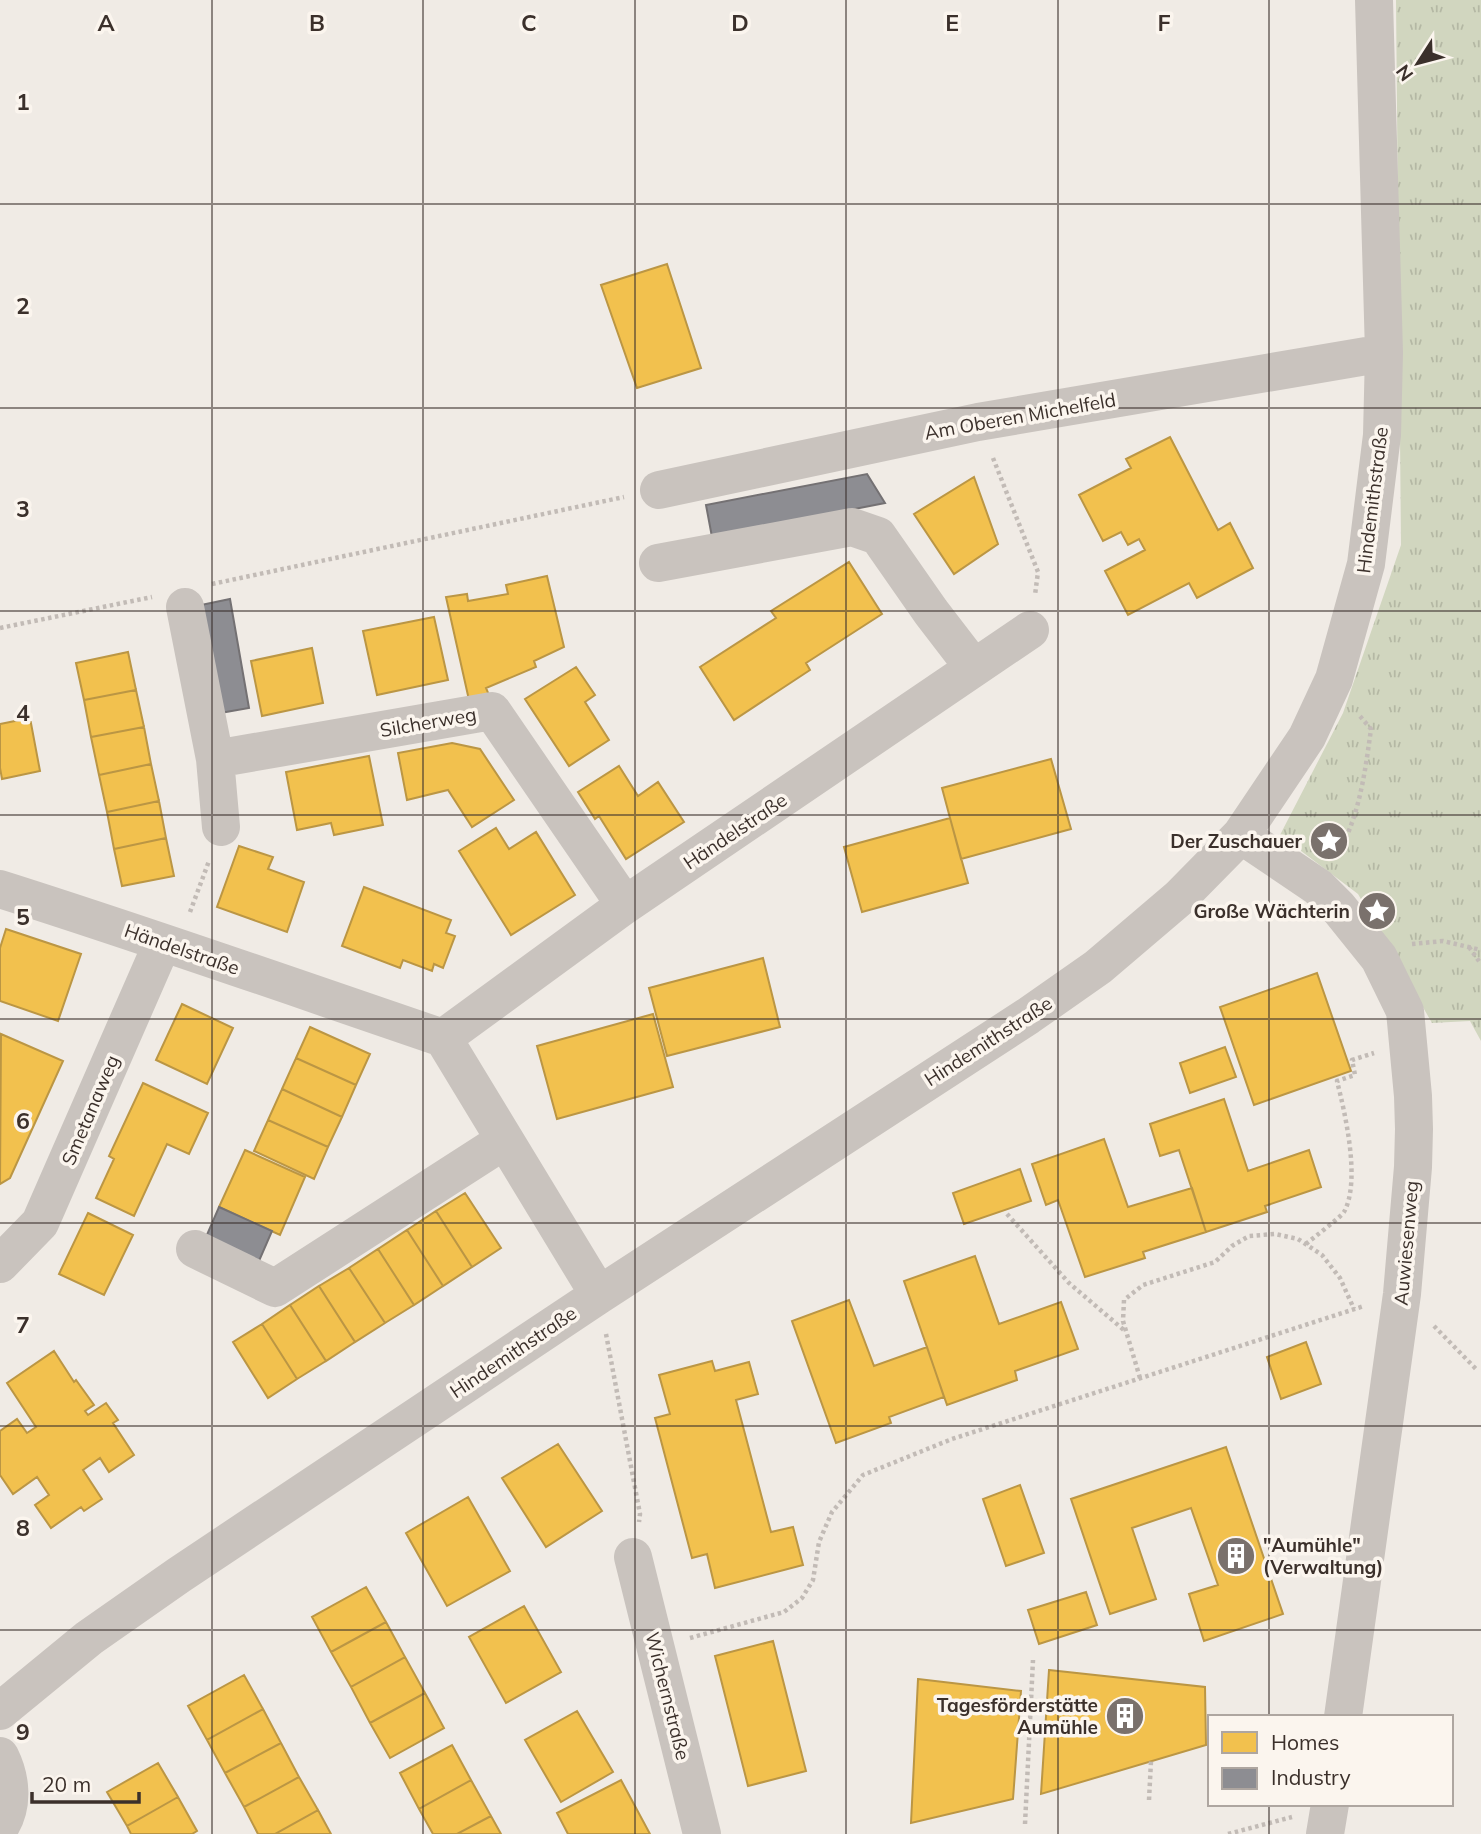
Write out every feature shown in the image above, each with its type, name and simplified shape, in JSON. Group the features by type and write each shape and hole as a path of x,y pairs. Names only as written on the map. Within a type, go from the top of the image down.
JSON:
{"street":[{"name":"Hindemithstraße","path":"0,1711 89,1638 179,1574 1028,1016 1098,967 1180,898 1241,835 1307,737 1334,679 1366,564 1382,435 1384,353 1374,0"},
{"name":"Am Oberen Michelfeld","path":"659,490 978,422 1384,353"},
{"path":"658,563 852,527 878,536 974,668"},
{"path":"182,596 215,759 221,827"},
{"name":"Händelstraße","path":"0,890 97,920 443,1038 625,905 1030,630"},
{"name":"Silcherweg","path":"215,759 492,711 625,905"},
{"name":"Auwiesenweg","path":"1241,835 1318,887 1338,906 1379,958 1405,1011 1414,1129 1402,1294 1343,1715"},
{"name":"Smetanaweg","path":"0,1264 40,1223 170,946"},
{"path":"443,1038 600,1295"},
{"path":"195,1249 275,1288 505,1140"},
{"name":"Wichernstraße","path":"633,1557 702,1834"},
{"path":"0,1756 7,1770 11,1822"},
{"path":"1309,1825 1328,1806"}],"path":[{"path":"978,422 1038,572 1030,630"},
{"path":"0,628 182,596 659,490"},
{"path":"170,946 221,827"},
{"path":"1403,947 1415,943 1443,941 1481,950"},
{"path":"1469,947 1481,964"},
{"path":"1306,1244 1343,1213 1349,1198 1352,1174 1350,1150 1337,1081 1355,1074 1352,1060 1407,1043"},
{"path":"1007,1214 1069,1283 1126,1332"},
{"path":"1140,1378 1123,1321 1124,1300 1143,1285 1215,1262 1232,1246 1249,1236 1275,1234 1298,1239 1322,1255 1340,1278 1354,1309"},
{"path":"655,1647 783,1612 802,1598 813,1580 819,1542 832,1512 863,1475 952,1439 1402,1294 1477,1370"},
{"path":"600,1295 640,1514 633,1557"},
{"path":"1025,1824 1033,1660"},
{"path":"1149,1800 1151,1761"},
{"path":"1228,1834 1309,1825"}],"green space":[{"path":"1396,0 1481,0 1481,1041 1470,1021 1432,1023 1358,894 1280,835 1343,713 1401,545"}],"building: Homes":[{"path":"667,264 701,368 637,388 601,285"},
{"path":"1170,437 1218,530 1230,523 1253,568 1197,598 1189,583 1128,615 1105,571 1145,550 1139,539 1128,545 1121,532 1103,541 1079,495 1131,468 1126,459"},
{"path":"974,477 998,544 954,574 914,514"},
{"path":"849,562 882,614 806,663 810,670 734,720 700,667 776,618 771,611"},
{"path":"547,576 564,647 534,661 536,667 486,688 489,695 469,700 446,597 467,594 468,601 508,594 506,585"},
{"path":"434,617 448,680 377,695 363,631"},
{"path":"312,648 323,703 262,716 251,661"},
{"path":"128,652 136,690 84,700 76,663"},
{"path":"576,667 595,695 585,702 609,740 569,766 525,699"},
{"path":"136,690 144,727 91,737 84,700"},
{"path":"30,718 40,771 2,779 0,724"},
{"path":"144,727 151,764 99,775 91,737"},
{"path":"452,743 480,749 514,800 472,827 448,790 407,800 398,753"},
{"path":"369,756 383,825 334,835 331,823 297,830 286,772"},
{"path":"1051,759 1071,829 961,859 942,788"},
{"path":"151,764 159,801 107,812 99,775"},
{"path":"619,766 638,796 658,782 684,822 626,859 599,816 595,819 578,792"},
{"path":"159,801 166,838 114,849 107,812"},
{"path":"950,818 968,883 862,912 844,847"},
{"path":"496,828 509,849 536,832 575,895 511,935 459,851"},
{"path":"166,838 174,876 122,886 114,849"},
{"path":"239,846 273,857 268,869 304,882 287,932 217,907"},
{"path":"364,887 451,920 446,933 455,936 443,968 434,964 432,971 403,960 400,968 342,946"},
{"path":"6,929 81,954 58,1021 0,1001 0,948"},
{"path":"763,958 780,1027 667,1056 649,988"},
{"path":"1317,973 1351,1071 1254,1105 1220,1007"},
{"path":"182,1004 233,1028 207,1084 156,1060"},
{"path":"653,1014 673,1087 557,1119 537,1046"},
{"path":"310,1027 370,1054 356,1085 296,1058"},
{"path":"1,1034 63,1061 10,1178 0,1184"},
{"path":"1225,1047 1236,1077 1190,1093 1180,1063"},
{"path":"296,1058 356,1085 342,1117 282,1089"},
{"path":"143,1083 208,1113 189,1154 167,1144 134,1216 96,1198 114,1159 109,1156"},
{"path":"282,1089 342,1117 328,1147 268,1120"},
{"path":"1224,1099 1248,1171 1309,1150 1321,1187 1265,1206 1267,1212 1206,1232 1179,1150 1160,1156 1150,1124"},
{"path":"268,1120 328,1147 314,1179 254,1151"},
{"path":"1104,1139 1128,1207 1192,1188 1206,1232 1143,1252 1145,1258 1085,1277 1058,1200 1046,1205 1032,1164"},
{"path":"245,1150 305,1177 280,1235 219,1207"},
{"path":"1020,1169 1031,1201 964,1224 953,1193"},
{"path":"465,1193 501,1248 472,1267 436,1211"},
{"path":"436,1211 472,1267 443,1286 407,1230"},
{"path":"88,1213 133,1235 104,1295 59,1274"},
{"path":"407,1230 443,1286 414,1305 378,1249"},
{"path":"378,1249 414,1305 385,1323 349,1268"},
{"path":"975,1256 999,1324 1061,1302 1078,1349 1015,1371 1017,1380 947,1405 904,1281"},
{"path":"349,1268 385,1323 355,1342 319,1286"},
{"path":"319,1286 355,1342 326,1361 290,1305"},
{"path":"849,1300 874,1366 927,1347 944,1397 889,1417 891,1423 836,1443 792,1321"},
{"path":"290,1305 326,1361 297,1379 262,1324"},
{"path":"262,1324 297,1379 268,1398 233,1342"},
{"path":"1306,1342 1321,1384 1281,1399 1267,1357"},
{"path":"54,1351 74,1382 76,1380 94,1405 85,1411 88,1415 106,1403 118,1420 113,1423 134,1455 109,1472 100,1458 83,1470 102,1499 84,1511 81,1507 51,1528 35,1505 49,1495 37,1477 13,1494 0,1475 0,1431 17,1419 27,1433 36,1427 7,1383"},
{"path":"712,1361 715,1371 749,1362 758,1394 736,1400 771,1532 793,1527 803,1565 715,1588 707,1554 692,1558 655,1418 670,1414 659,1375"},
{"path":"558,1444 602,1511 546,1547 502,1478"},
{"name":"\"Aumühle\" (Verwaltung)","path":"1226,1447 1283,1614 1204,1641 1189,1594 1218,1585 1191,1508 1132,1528 1156,1599 1110,1614 1071,1499"},
{"path":"1020,1485 1044,1553 1006,1566 983,1499"},
{"path":"468,1497 510,1571 447,1606 406,1533"},
{"path":"366,1587 386,1622 331,1652 312,1617"},
{"path":"1086,1592 1097,1625 1039,1644 1028,1610"},
{"path":"524,1606 561,1672 506,1703 469,1637"},
{"path":"386,1622 405,1657 351,1687 331,1652"},
{"path":"773,1641 806,1771 748,1786 715,1656"},
{"path":"405,1657 425,1693 370,1723 351,1687"},
{"name":"Tagesförderstätte Aumühle","path":"1049,1670 1205,1687 1206,1745 1041,1794"},
{"path":"244,1675 263,1709 207,1740 188,1706"},
{"path":"918,1679 1021,1691 1013,1799 911,1823"},
{"path":"425,1693 444,1728 390,1758 370,1723"},
{"path":"263,1709 281,1743 225,1773 207,1740"},
{"path":"577,1711 613,1772 561,1802 525,1740"},
{"path":"281,1743 299,1777 244,1807 225,1773"},
{"path":"452,1745 471,1780 419,1809 400,1773"},
{"path":"158,1763 178,1797 127,1826 107,1792"},
{"path":"299,1777 318,1810 275,1834 258,1834 244,1807"},
{"path":"471,1780 491,1816 457,1834 433,1834 419,1809"},
{"path":"621,1780 650,1834 568,1834 557,1813"},
{"path":"178,1797 197,1831 192,1834 131,1834 127,1826"},
{"path":"318,1810 331,1834 275,1834"},
{"path":"491,1816 501,1834 457,1834"}],"building: Industry":[{"path":"867,474 885,503 712,537 706,505"},
{"path":"230,599 249,708 220,713 201,605"},
{"path":"219,1207 272,1231 259,1261 206,1237"}],"place":[{"name":"Der Zuschauer","path":"1329,841"},
{"name":"Große Wächterin","path":"1377,911"},
{"name":"\"Aumühle\" (Verwaltung)","path":"1236,1556"},
{"name":"Tagesförderstätte Aumühle","path":"1125,1716"}]}
